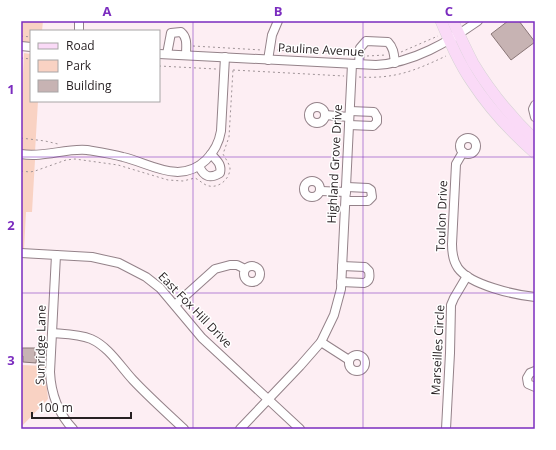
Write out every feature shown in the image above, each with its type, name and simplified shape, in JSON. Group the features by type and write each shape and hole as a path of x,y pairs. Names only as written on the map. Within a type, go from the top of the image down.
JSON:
{"main road":[{"path":"441,21 472,82 505,124 535,153"},
{"path":"449,36 453,21"},
{"path":"449,36 473,62 501,103 535,140"}],"street":[{"path":"268,60 272,35 278,21"},
{"name":"Pauline Avenue","path":"186,46 187,41 181,32 171,33 163,54 376,65 395,63 416,56 478,21"},
{"path":"359,55 360,48 366,42 388,42 392,46 395,63"},
{"path":"186,46 186,55"},
{"name":"Highland Grove Drive","path":"240,429 321,342 334,316 341,282 352,76 359,55"},
{"path":"21,154 42,155 81,150 124,157 166,172 182,172 192,170 199,166 211,154 219,141 221,131 224,58"},
{"path":"535,105 533,109 535,117"},
{"path":"325,115 374,112 377,117 377,122 373,126 349,125"},
{"name":"Toulon Drive","path":"463,152 456,164 452,244 454,262 458,269 475,281 514,295 535,297"},
{"path":"199,166 207,176 214,177 220,173 221,168 219,163 211,154"},
{"path":"321,191 346,193"},
{"name":"East Fox Hill Drive","path":"21,253 92,257 119,263 146,277 160,288 202,338 300,429"},
{"name":"Sunridge Lane","path":"56,255 51,387 56,402 72,429"},
{"path":"175,305 215,269 230,264 237,265 245,269"},
{"path":"341,282 364,283 367,282 370,274 365,267 342,266"},
{"name":"Marseilles Circle","path":"446,429 450,353 450,309 466,276"},
{"path":"52,333 80,336 91,339 110,352 133,380 184,429"},
{"path":"321,342 349,360"},
{"path":"535,371 530,373 527,378 528,384 535,387"}],"path":[{"path":"186,46 364,56 394,54 449,36"},
{"path":"160,66 379,77 403,74 418,69 447,55"},
{"path":"21,138 43,140"},
{"path":"21,171 35,172 75,158 135,170"}],"green space":[{"path":"21,21 43,21 42,30 30,30 30,43 21,42"},
{"path":"24,53 30,54 30,102 38,102 35,152 21,151"},
{"path":"21,159 35,160 32,212 26,212 24,250 21,250"},
{"path":"21,365 47,366 46,379 48,399 21,427"}],"building":[{"path":"508,21 519,21 535,42 511,60 491,34"},
{"path":"22,348 35,348 35,356 37,356 36,363 23,362 23,356 21,356"}]}
